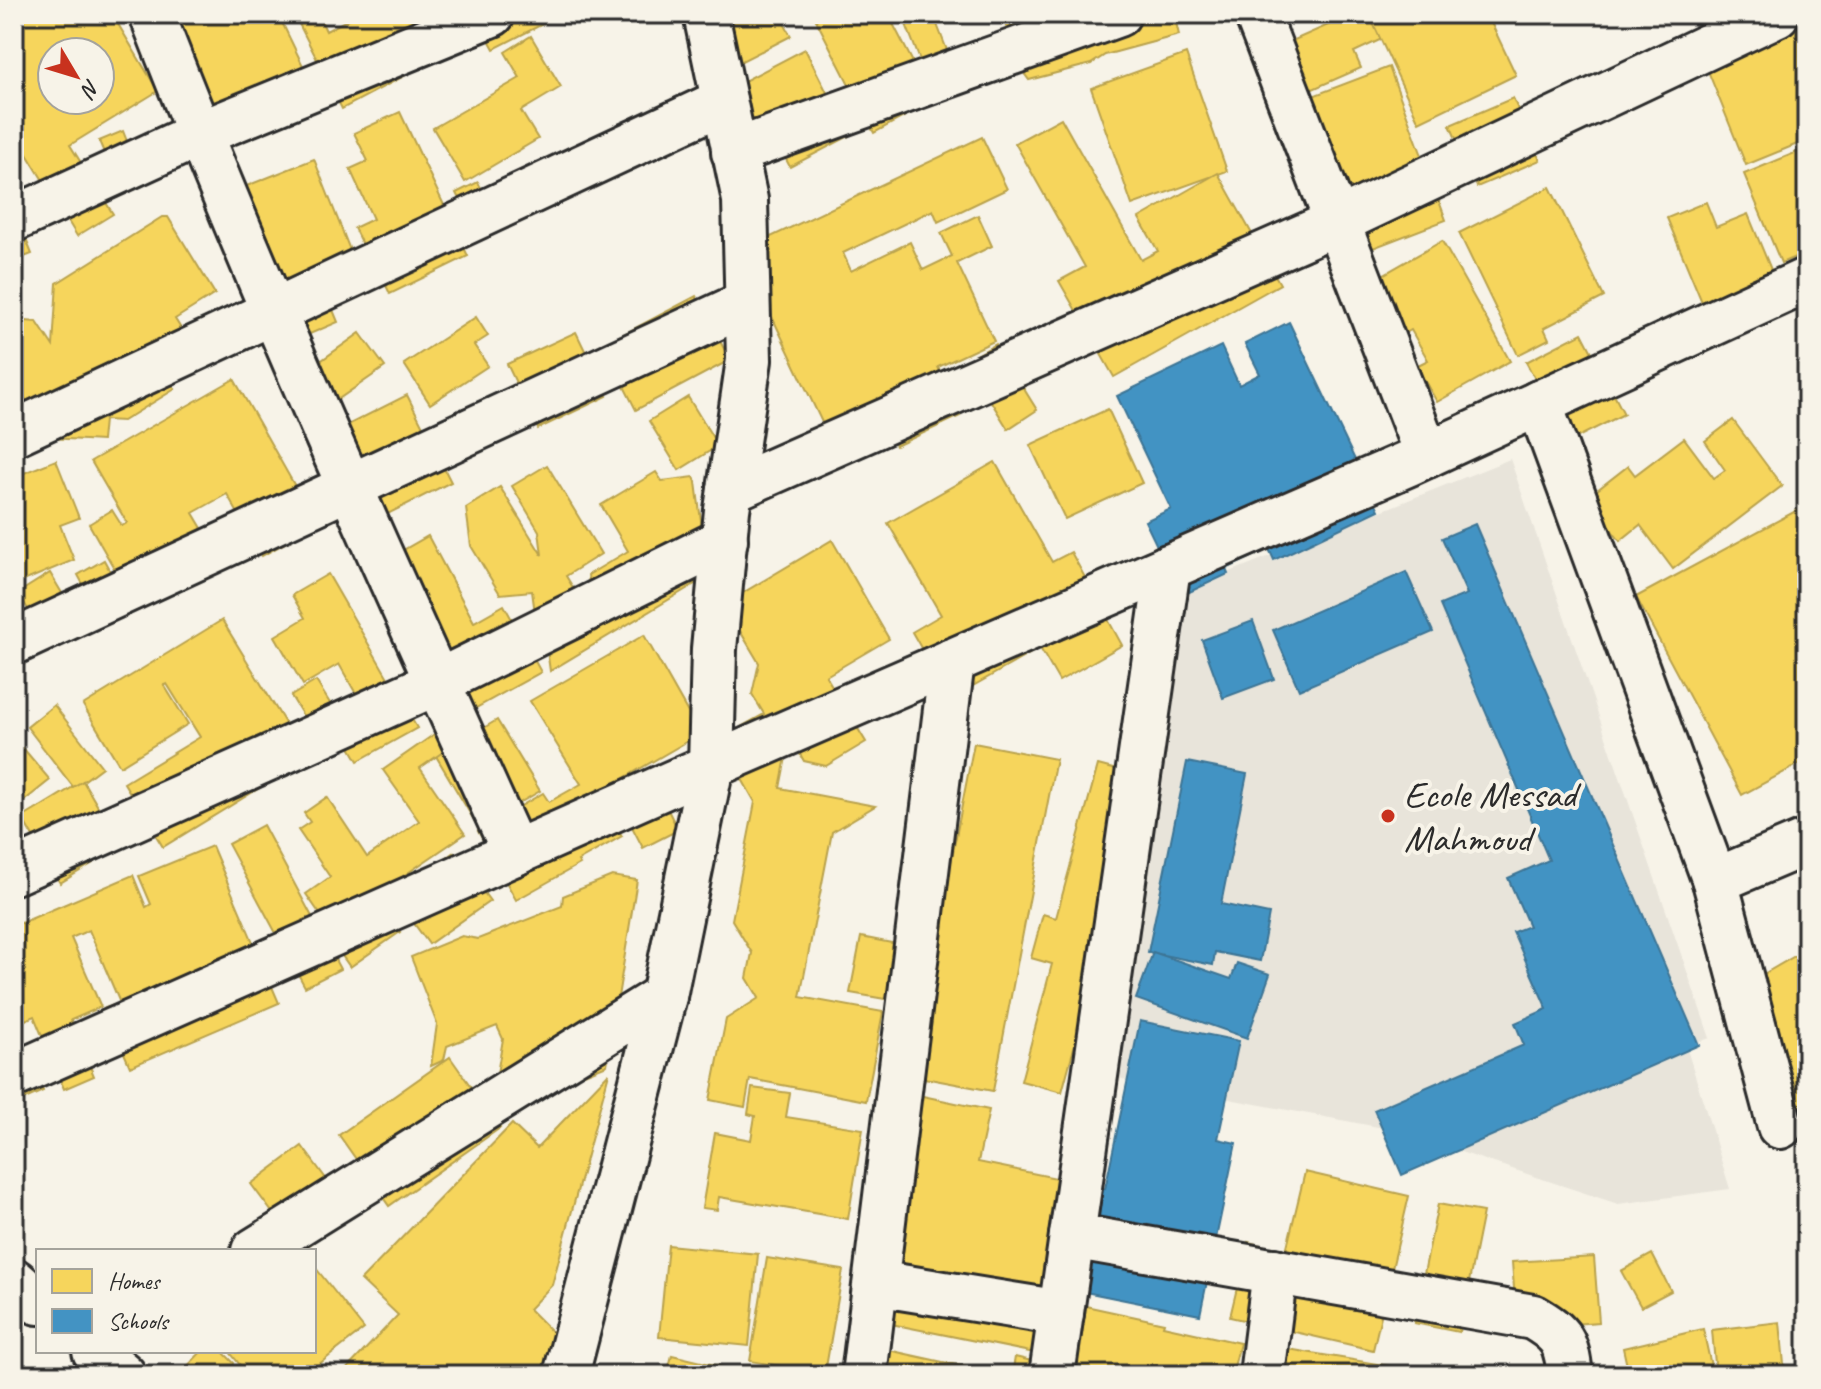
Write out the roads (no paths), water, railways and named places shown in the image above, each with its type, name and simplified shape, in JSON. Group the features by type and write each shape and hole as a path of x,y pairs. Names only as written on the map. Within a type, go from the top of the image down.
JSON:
{"street":[{"path":"152,14 199,134 349,486 515,853"},
{"path":"14,219 199,134 492,14"},
{"path":"566,1375 664,996 711,766 714,649 730,490 749,360 745,200 706,14"},
{"path":"734,152 1118,14"},
{"path":"1257,14 1427,455"},
{"path":"730,490 1337,222 1777,14"},
{"path":"14,433 724,101"},
{"path":"14,1075 711,766 1427,455 1807,280"},
{"path":"14,642 747,303"},
{"path":"1539,403 1715,881 1780,1126"},
{"path":"14,872 438,682 725,540"},
{"path":"1052,1375 1168,567"},
{"path":"864,1375 952,661"},
{"path":"1715,881 1807,842"},
{"path":"257,1249 664,996"},
{"path":"1072,1236 1533,1317 1556,1330 1567,1352 1570,1375"},
{"path":"1262,1375 1275,1271"},
{"path":"14,1281 36,1300"},
{"path":"876,1283 1061,1313"},
{"path":"97,1353 123,1375"}],"place":[{"name":"Ecole Messad Mahmoud","path":"1388,816"}]}
